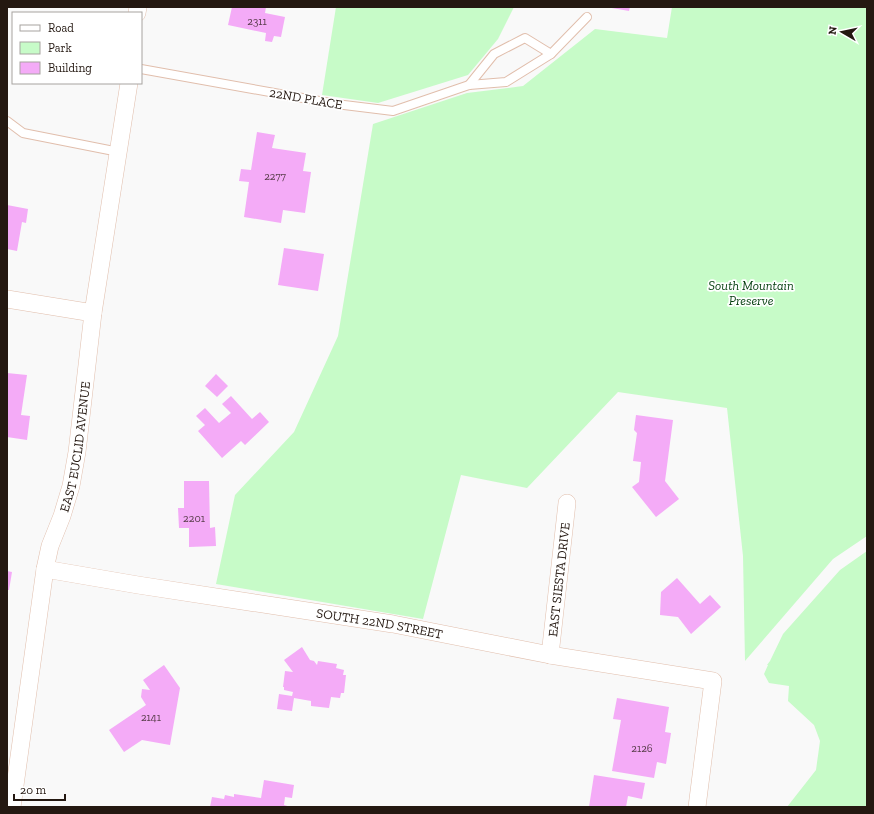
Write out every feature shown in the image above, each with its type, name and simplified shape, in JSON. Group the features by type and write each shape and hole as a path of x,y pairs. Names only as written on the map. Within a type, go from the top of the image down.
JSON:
{"street":[{"name":"EAST EUCLID AVENUE","path":"12,807 45,569 50,546 71,486 77,452 93,313 129,84"},
{"path":"7,299 93,313"},
{"name":"EAST SIESTA DRIVE","path":"550,655 567,503"},
{"name":"SOUTH 22ND STREET","path":"45,569 393,624 550,655 713,681 697,807"}],"lane":[{"name":"22ND PLACE","path":"142,69 336,104 393,111 468,85 506,82 551,54 587,17"},
{"path":"468,85 494,54 525,38 551,54"},
{"path":"7,121 23,133 119,152"}],"green space":[{"path":"336,7 514,7 498,39 468,75 378,103 322,95"},
{"name":"South Mountain Preserve","path":"672,7 867,7 867,536 833,559 745,661 743,556 727,408 618,392 527,488 461,475 423,619 216,584 235,495 294,432 338,336 373,124 467,93 523,86 595,29 667,38"},
{"path":"867,551 867,807 787,807 816,770 820,741 814,725 788,701 789,686 769,683 764,674 783,634 840,570"}],"building":[{"path":"232,7 266,7 265,13 285,17 281,37 274,36 272,42 265,41 266,33 228,25"},
{"path":"606,7 630,7 629,11"},
{"path":"257,132 275,135 272,148 306,153 303,171 311,172 305,213 283,210 281,223 244,217 249,182 239,181 241,169 251,170"},
{"path":"7,205 28,209 26,223 22,222 17,251 7,249"},
{"path":"284,248 324,254 318,291 278,285"},
{"path":"7,373 27,375 21,415 30,416 27,440 7,437"},
{"path":"216,374 228,386 217,397 205,386"},
{"path":"231,396 252,419 260,412 269,422 245,445 241,441 222,458 198,431 205,425 196,416 205,408 219,423 231,413 222,404"},
{"path":"636,415 673,420 665,481 679,499 656,517 632,487 639,482 641,462 633,461 637,433 634,430"},
{"path":"184,481 209,481 210,528 215,527 216,546 189,547 189,528 179,528 178,508 184,508"},
{"path":"7,571 12,572 9,590 7,590"},
{"path":"677,578 700,604 710,595 721,607 691,634 678,617 660,615 661,592"},
{"path":"302,647 310,660 314,661 317,665 318,661 337,664 336,668 344,670 343,675 346,675 344,693 341,693 340,698 331,697 329,708 311,706 311,701 294,698 292,711 277,709 279,694 292,696 293,692 284,690 283,687 285,671 293,672 284,660"},
{"path":"164,665 180,688 170,745 142,740 124,752 109,730 146,705 141,697 142,689 150,690 143,680"},
{"path":"617,698 669,707 665,732 671,733 666,764 657,762 654,778 612,771 621,720 613,719"},
{"path":"594,775 645,783 642,799 628,796 626,807 589,807"},
{"path":"264,780 294,785 292,798 285,797 284,805 291,807 210,807 212,797 224,799 225,795 234,797 234,794 261,798"}]}
